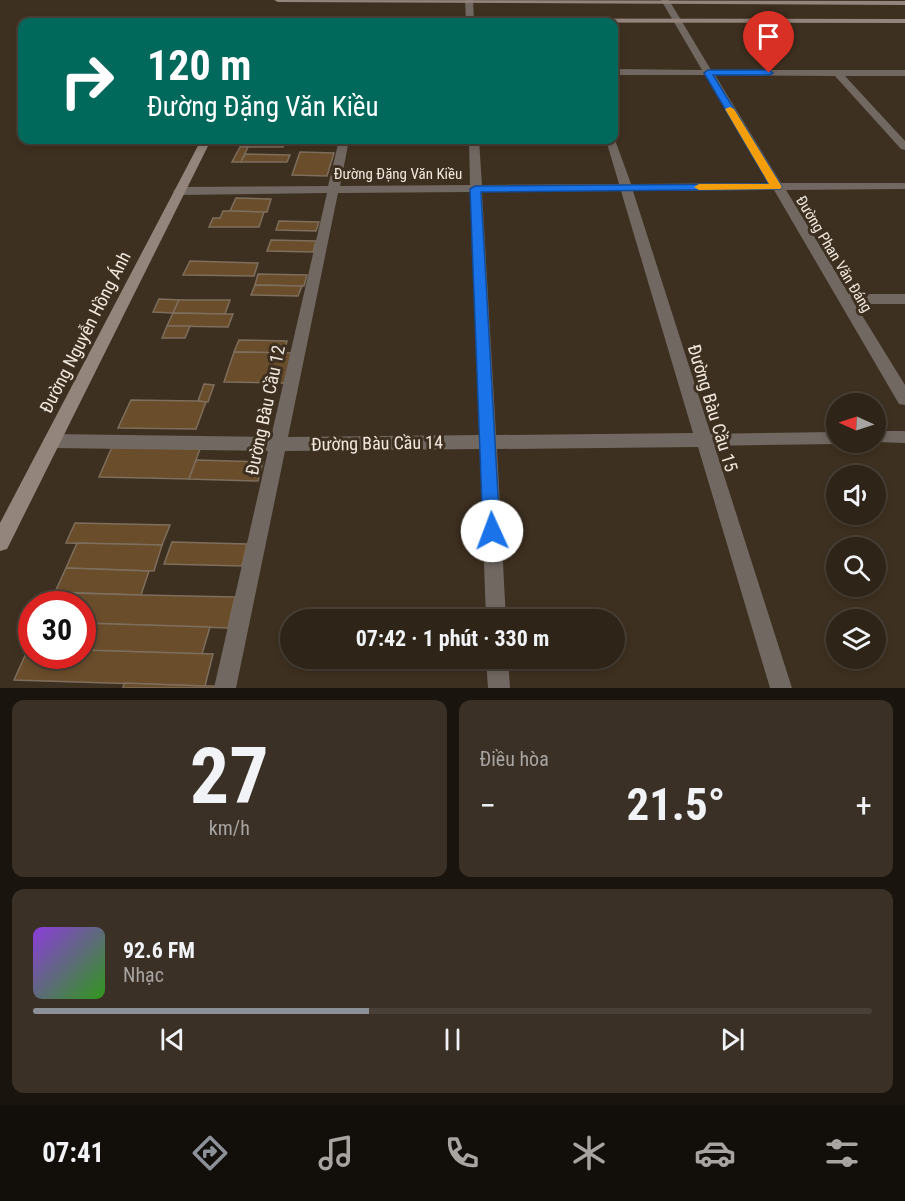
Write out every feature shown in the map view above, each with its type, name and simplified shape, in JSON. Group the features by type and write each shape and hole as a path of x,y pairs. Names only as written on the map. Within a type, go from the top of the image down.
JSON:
{"street":[{"path":"269,18 278,0 905,3"},
{"path":"469,1 470,18"},
{"name":"Đường Phan Văn Đáng","path":"666,1 905,399"},
{"path":"618,21 905,21"},
{"path":"618,72 905,74"},
{"path":"838,73 905,147"},
{"name":"Đường Nguyễn Hồng Ánh","path":"0,542 204,144"},
{"name":"Đường Bàu Cầu 12","path":"225,688 343,144"},
{"path":"474,144 496,609"},
{"name":"Đường Bàu Cầu 15","path":"612,144 702,440 781,688"},
{"name":"Đường Đặng Văn Kiều","path":"179,191 905,186"},
{"path":"843,299 905,299"},
{"name":"Đường Bàu Cầu 14","path":"51,441 278,444 702,440"},
{"path":"498,669 499,688"}],"lane":[{"path":"886,437 905,437"},
{"path":"702,440 826,438"}],"building":[{"path":"241,144 284,144 283,147 240,147"},
{"path":"240,147 248,147 241,162 232,162"},
{"path":"300,152 334,153 327,176 292,175"},
{"path":"245,154 290,155 287,162 241,162"},
{"path":"236,198 271,199 267,212 230,211"},
{"path":"223,211 264,212 259,227 209,227 213,218 220,218"},
{"path":"279,221 319,222 316,231 276,230"},
{"path":"271,240 316,241 313,252 267,251"},
{"path":"190,261 258,263 254,276 183,275"},
{"path":"258,274 307,275 304,286 255,285"},
{"path":"255,285 302,286 298,296 251,295"},
{"path":"159,299 179,300 173,313 153,312"},
{"path":"179,300 230,300 225,314 173,313"},
{"path":"173,313 233,314 228,327 167,326"},
{"path":"167,326 190,326 185,338 162,338"},
{"path":"239,340 287,341 284,353 234,352"},
{"path":"234,352 293,353 285,383 224,382"},
{"path":"204,384 214,385 208,402 198,401"},
{"path":"131,400 206,402 196,429 118,428"},
{"path":"112,447 200,449 189,479 99,477"},
{"path":"196,460 263,462 258,481 189,479"},
{"path":"75,523 170,525 162,545 66,543"},
{"path":"172,542 247,544 242,566 164,564"},
{"path":"77,543 162,545 154,571 66,568"},
{"path":"66,568 149,571 141,595 96,593 96,591 55,591"},
{"path":"96,594 235,597 228,628 96,623"},
{"path":"96,623 210,627 202,654 96,650"},
{"path":"96,650 213,654 205,686 14,680 19,669 96,669"},
{"path":"124,683 214,686 214,688 123,688"}],"slow traffic":[{"path":"699,187 776,187 730,109"}],"route":[{"path":"492,531 475,189 776,187 708,73 769,73"}]}
